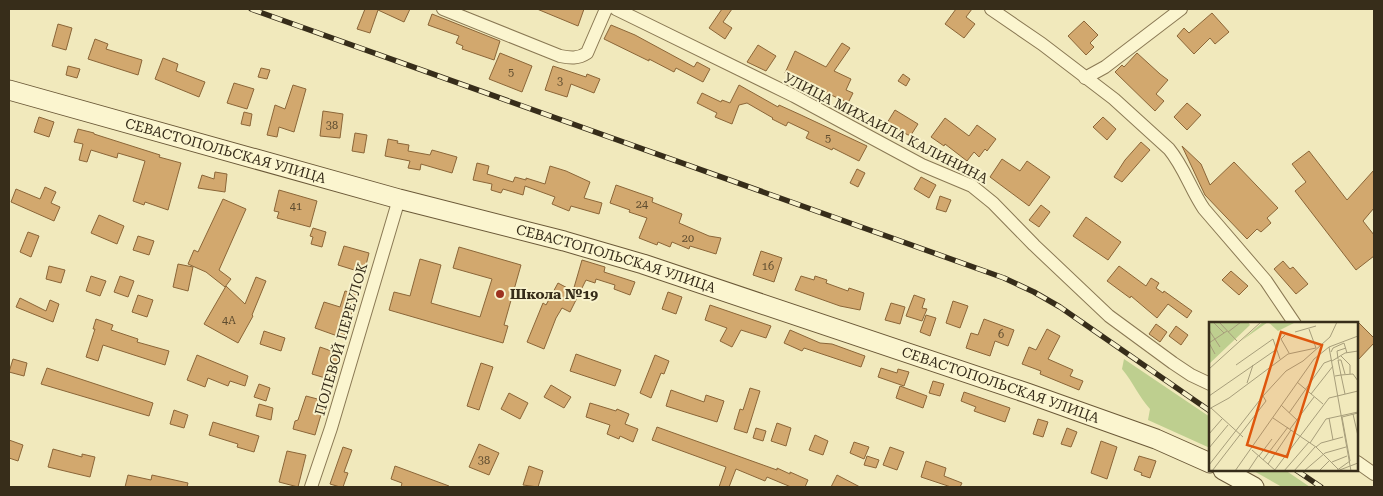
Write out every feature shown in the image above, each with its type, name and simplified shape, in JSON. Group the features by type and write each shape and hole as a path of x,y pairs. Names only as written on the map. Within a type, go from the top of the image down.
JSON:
{"street":[{"path":"443,9 560,56 570,58 587,53 606,9"},
{"name":"УЛИЦА МИХАИЛА КАЛИНИНА","path":"616,9 794,96 922,165 972,186 993,203 1104,312 1137,339 1191,375 1209,384"},
{"path":"992,9 1042,44 1114,99 1169,149 1176,158 1204,209 1266,281 1294,322"},
{"path":"1086,78 1105,67 1181,9"},
{"name":"СЕВАСТОПОЛЬСКАЯ УЛИЦА","path":"9,90 399,199 564,241 644,264 1046,400 1156,439 1209,463"},
{"name":"ПОЛЕВОЙ ПЕРЕУЛОК","path":"311,487 331,428 399,199"},
{"path":"1358,463 1374,474"},
{"path":"1225,471 1254,487"}],"green space":[{"path":"1124,359 1209,416 1209,448 1148,420 1150,409 1122,369"},
{"path":"1254,471 1286,471 1310,487 1282,487"}],"building":[{"path":"365,9 410,9 404,22 378,10 370,33 357,29"},
{"path":"537,9 584,9 578,26"},
{"path":"722,9 732,9 723,22 732,28 725,39 709,28"},
{"path":"956,9 972,9 966,17 975,24 964,38 945,24"},
{"path":"1212,13 1229,32 1215,44 1210,38 1194,54 1177,36 1184,28 1189,33"},
{"path":"432,14 500,41 494,60 462,49 463,46 456,43 459,36 428,25"},
{"path":"1084,21 1098,35 1090,43 1094,47 1086,55 1068,36"},
{"path":"58,24 72,28 66,50 52,46"},
{"path":"611,25 635,35 694,67 697,62 710,69 703,82 676,68 674,72 649,59 649,61 604,39"},
{"path":"95,39 108,44 106,49 142,60 138,75 88,59"},
{"path":"842,43 850,48 834,71 851,79 846,90 853,93 848,103 785,73 795,51 826,67"},
{"path":"758,45 776,56 766,71 747,62"},
{"path":"500,53 532,66 522,92 489,79"},
{"path":"1137,53 1168,80 1156,94 1164,101 1155,111 1115,72 1122,65 1124,67"},
{"path":"163,58 178,64 176,71 205,82 199,97 155,79"},
{"path":"68,66 80,69 77,78 66,75"},
{"path":"553,66 586,77 587,74 600,79 594,93 571,84 567,97 545,90"},
{"path":"261,68 270,70 267,79 258,77"},
{"path":"903,74 910,79 906,86 898,81"},
{"path":"234,83 254,89 247,109 227,103"},
{"path":"293,85 306,89 294,132 279,127 277,137 267,135 275,105 285,109"},
{"path":"739,85 778,107 779,105 867,146 859,161 833,148 832,150 806,138 809,132 788,122 786,126 747,103 739,105 732,124 715,117 717,113 697,103 702,93 721,102 722,100 730,103"},
{"path":"1187,103 1201,115 1187,130 1174,117"},
{"path":"895,110 918,124 911,135 887,123"},
{"path":"323,111 343,114 340,138 320,136"},
{"path":"244,112 252,114 250,126 241,124"},
{"path":"39,117 54,122 49,137 34,132"},
{"path":"1103,117 1116,129 1107,140 1093,127"},
{"path":"945,118 969,136 977,125 996,139 987,151 985,149 979,157 974,152 967,161 945,144 944,146 931,137"},
{"path":"78,129 181,163 168,210 145,202 144,205 133,201 145,161 118,153 117,158 91,150 87,162 79,160 83,144 74,142"},
{"path":"355,133 367,135 364,153 352,151"},
{"path":"388,139 409,145 408,151 430,155 432,150 457,157 452,173 421,164 420,170 408,168 410,161 385,156"},
{"path":"1141,142 1150,150 1122,182 1114,177 1125,160"},
{"path":"1182,146 1201,164 1210,185 1234,162 1278,208 1267,218 1271,223 1261,232 1257,229 1247,239 1205,195"},
{"path":"1309,151 1347,200 1374,170 1374,208 1363,221 1374,235 1374,256 1356,270 1295,191 1306,182 1292,164"},
{"path":"1002,159 1020,171 1027,161 1050,177 1029,206 990,177"},
{"path":"477,163 489,166 487,174 513,182 515,177 526,180 526,178 545,184 550,166 566,171 590,182 584,198 602,203 599,214 571,206 569,211 552,204 555,197 525,186 523,195 503,189 501,193 491,190 492,184 473,180"},
{"path":"857,169 865,173 858,187 850,183"},
{"path":"215,172 227,174 225,192 198,188 202,175 214,179"},
{"path":"921,177 936,185 929,198 914,189"},
{"path":"616,185 653,198 652,202 682,214 679,223 709,236 721,238 716,254 690,246 689,249 672,242 670,247 658,242 657,245 639,238 647,218 610,203"},
{"path":"45,187 56,192 51,203 60,207 54,221 11,202 16,189 40,199"},
{"path":"279,190 317,201 310,227 277,218 279,212 274,211"},
{"path":"940,196 951,200 946,212 936,209"},
{"path":"223,199 246,209 219,270 231,279 225,287 206,272 188,264 194,250 198,252"},
{"path":"1041,205 1050,212 1039,227 1029,220"},
{"path":"99,215 124,226 117,244 91,233"},
{"path":"1086,217 1121,242 1108,260 1073,236"},
{"path":"313,228 326,232 322,247 311,244 313,237 310,236"},
{"path":"28,232 39,236 31,257 20,252"},
{"path":"138,236 154,241 149,255 133,250"},
{"path":"344,246 369,253 364,273 338,265"},
{"name":"Школа №19","path":"459,247 521,265 504,325 508,326 503,343 389,310 394,292 410,296 420,259 441,265 431,303 480,317 492,279 453,268"},
{"path":"761,251 782,258 774,282 753,275"},
{"path":"582,260 605,267 604,272 635,282 630,295 614,289 615,285 596,279 595,283 586,280 570,312 562,308 544,349 527,342 543,303 546,305 558,283 573,291"},
{"path":"1283,261 1290,269 1293,267 1308,284 1296,294 1274,269"},
{"path":"178,264 193,267 188,291 173,287"},
{"path":"49,266 65,270 61,283 46,279"},
{"path":"1119,266 1146,286 1151,278 1159,283 1156,288 1163,293 1164,291 1192,311 1187,318 1168,304 1157,318 1131,296 1130,298 1107,281"},
{"path":"1231,271 1248,286 1239,295 1222,280"},
{"path":"91,276 106,281 100,296 86,291"},
{"path":"120,276 134,281 128,297 114,292"},
{"path":"801,276 814,280 815,276 827,280 826,283 848,291 849,288 864,293 860,310 840,306 795,290"},
{"path":"256,277 266,281 253,316 238,343 204,324 226,286 245,304"},
{"path":"345,291 358,294 343,338 315,328 324,302 340,307"},
{"path":"668,292 682,297 676,314 662,309"},
{"path":"138,295 153,300 147,317 132,312"},
{"path":"914,295 925,299 922,308 927,309 922,321 906,316"},
{"path":"20,298 46,311 50,300 59,304 53,322 16,307"},
{"path":"953,301 968,306 960,328 946,323"},
{"path":"891,303 905,307 900,324 885,320"},
{"path":"710,305 771,326 766,338 741,330 732,347 720,341 727,328 705,320"},
{"path":"926,315 936,318 930,336 920,332"},
{"path":"96,319 113,325 111,330 138,339 137,342 169,351 165,365 103,345 98,361 86,357 95,329 93,329"},
{"path":"984,319 1014,330 1008,346 995,341 990,356 966,348 971,333 978,335"},
{"path":"1358,322 1374,338 1374,343 1358,360"},
{"path":"1156,324 1167,332 1160,342 1149,334"},
{"path":"1176,326 1188,335 1181,345 1169,336"},
{"path":"1047,329 1060,336 1048,359 1073,370 1070,376 1083,381 1079,390 1040,374 1041,371 1022,364 1029,347 1036,350"},
{"path":"790,330 820,343 832,344 865,356 861,367 804,348 802,351 784,343"},
{"path":"264,331 285,338 281,351 260,344"},
{"path":"320,347 340,354 332,380 312,374"},
{"path":"576,354 621,370 615,386 570,371"},
{"path":"197,355 248,376 245,386 230,381 228,386 208,378 205,387 187,380"},
{"path":"655,355 669,361 664,374 661,373 651,398 640,393"},
{"path":"13,359 27,363 24,376 9,372"},
{"path":"481,363 493,367 479,410 467,406"},
{"path":"47,368 153,403 149,416 41,384"},
{"path":"881,368 897,373 898,369 909,372 904,386 878,377"},
{"path":"933,381 944,384 940,396 929,393"},
{"path":"259,384 270,388 266,401 254,397"},
{"path":"551,385 571,397 564,408 544,397"},
{"path":"900,386 927,396 923,408 896,398"},
{"path":"750,388 760,391 747,433 734,429 740,409 743,410"},
{"path":"671,390 704,402 706,395 724,401 717,422 666,406"},
{"path":"964,392 1010,408 1005,422 974,411 976,407 961,401"},
{"path":"509,393 528,403 520,419 501,409"},
{"path":"306,396 325,401 315,435 293,429"},
{"path":"590,403 616,411 617,409 629,414 625,424 638,429 633,442 620,436 619,439 607,434 610,425 586,417"},
{"path":"259,404 273,408 271,420 256,416"},
{"path":"174,410 188,415 184,428 170,424"},
{"path":"1038,419 1048,422 1043,437 1033,434"},
{"path":"213,422 259,436 254,452 237,447 238,444 209,435"},
{"path":"777,423 791,428 786,446 771,441"},
{"path":"657,427 777,470 777,468 790,474 790,472 808,480 805,487 791,487 767,477 765,481 736,469 729,487 719,487 726,467 652,440"},
{"path":"756,428 766,431 763,441 753,438"},
{"path":"1067,428 1077,432 1071,447 1061,444"},
{"path":"815,435 828,441 823,455 809,450"},
{"path":"9,440 23,445 18,461 9,458"},
{"path":"1101,441 1117,447 1107,479 1091,473"},
{"path":"854,442 869,447 864,459 850,453"},
{"path":"479,444 499,453 489,475 469,467"},
{"path":"343,447 352,450 344,472 348,473 343,487 340,487 330,484"},
{"path":"890,447 904,452 897,470 883,465"},
{"path":"53,449 82,457 82,454 95,457 90,477 48,467"},
{"path":"287,451 306,455 298,487 279,482"},
{"path":"867,456 879,460 876,468 864,465"},
{"path":"1139,456 1156,461 1150,478 1134,470"},
{"path":"926,461 946,468 944,476 962,483 960,487 951,487 921,477"},
{"path":"395,466 449,487 401,487 402,483 391,479"},
{"path":"529,466 543,471 538,487 523,485"},
{"path":"128,475 151,480 152,475 188,483 187,487 125,487"},
{"path":"837,475 860,487 831,487"}],"railway":[{"path":"251,9 1004,278 1060,307 1209,410"},
{"path":"1297,471 1321,487"}],"place":[{"name":"Школа №19","path":"500,294"}]}
